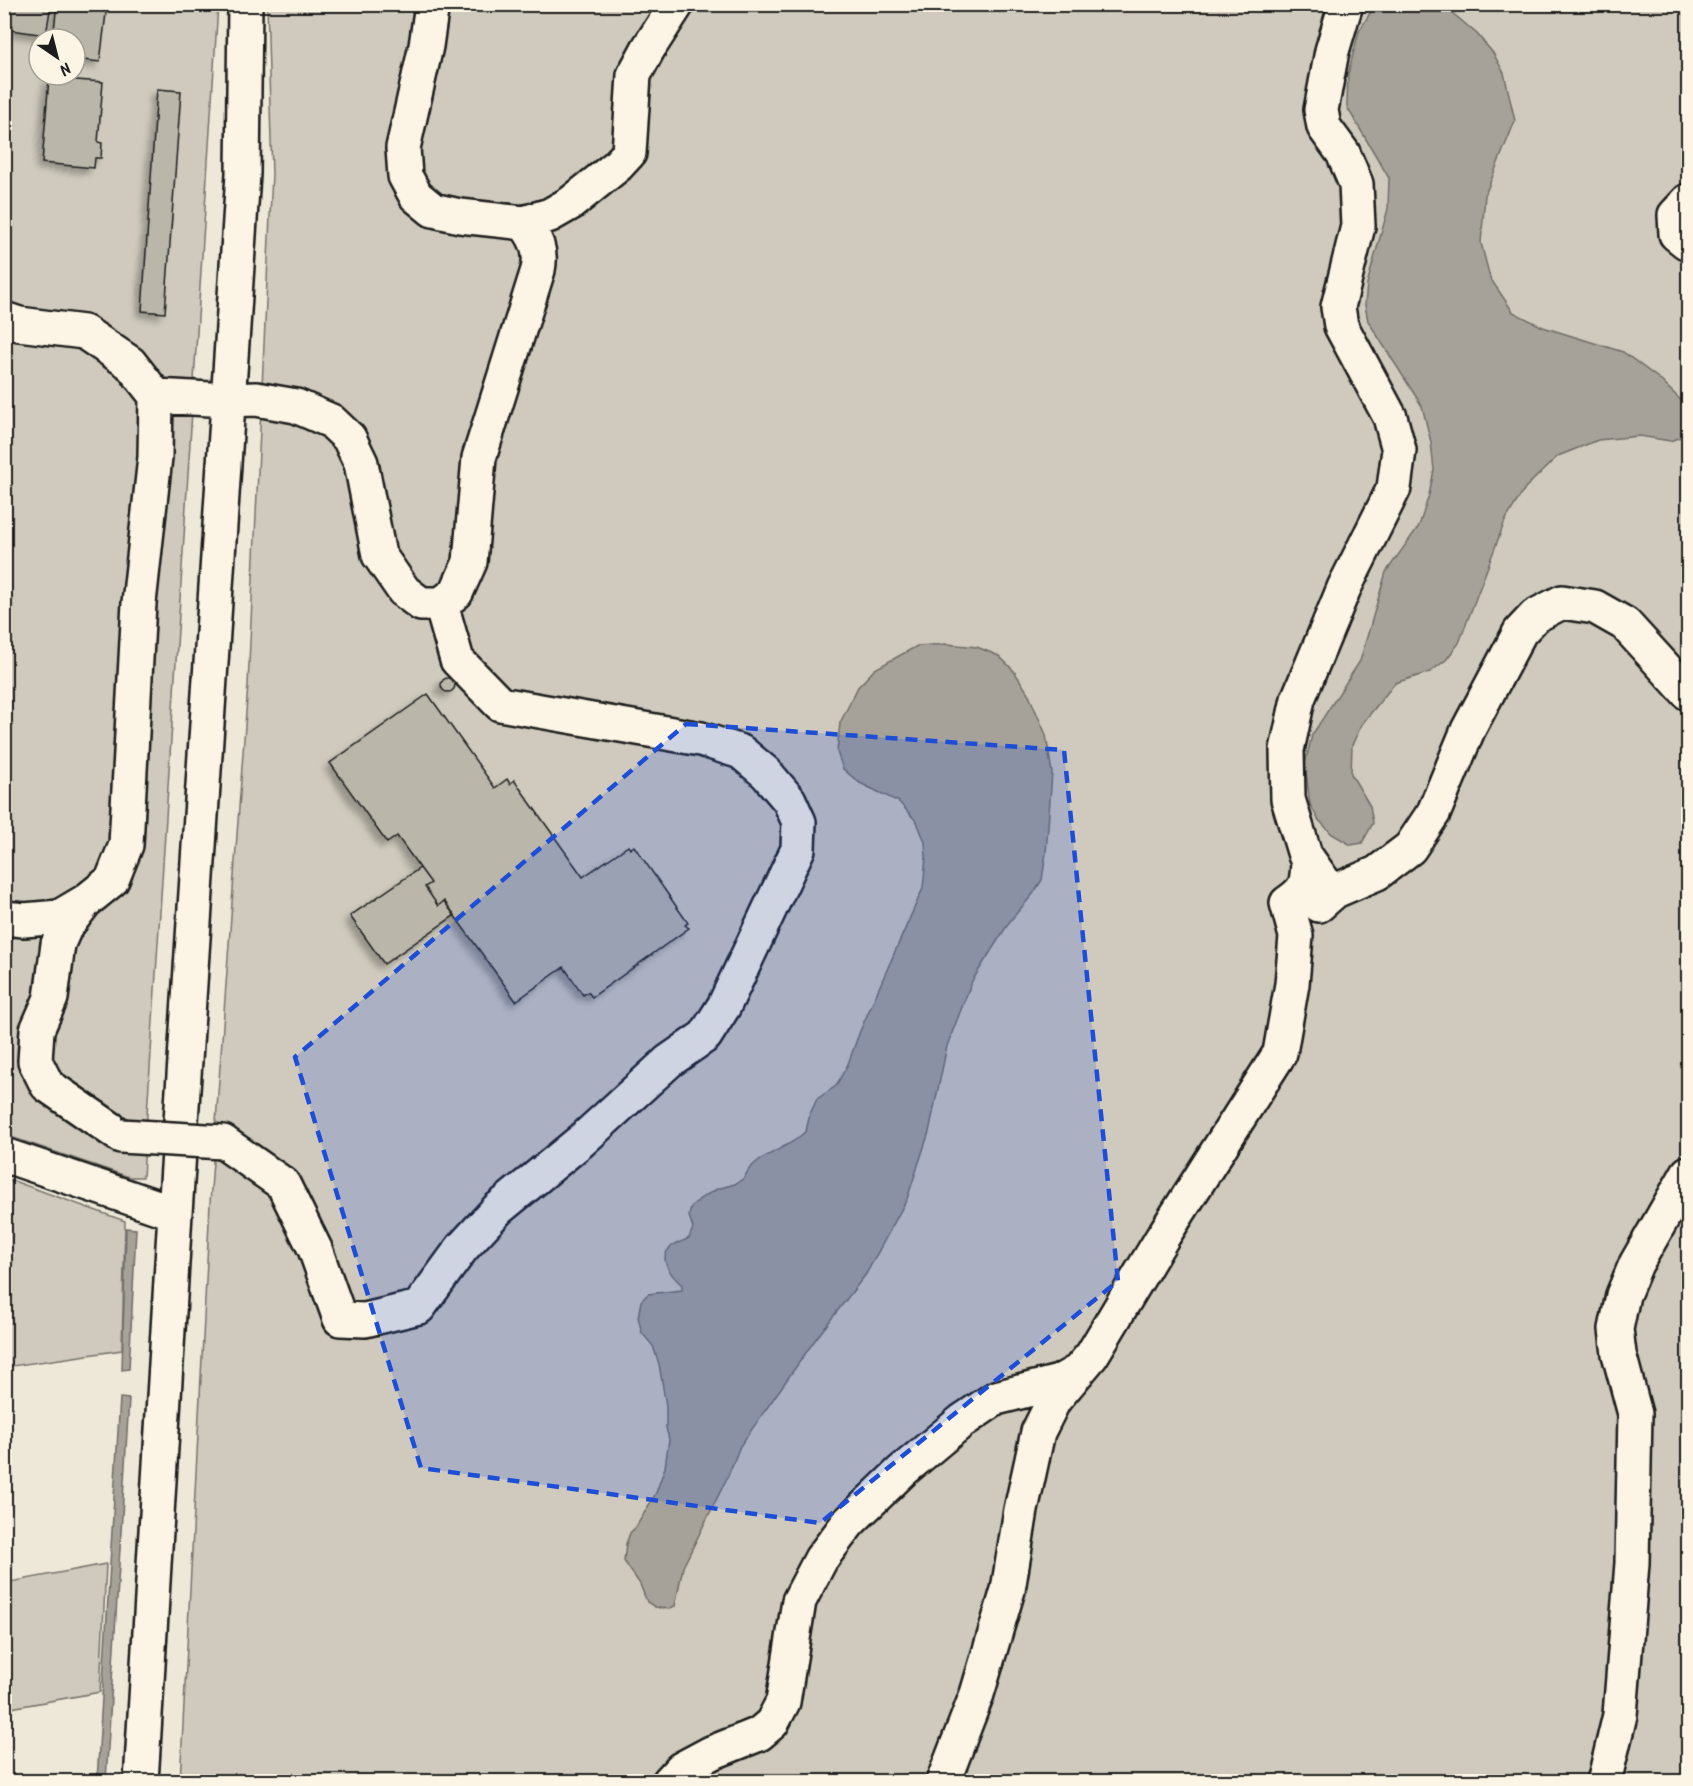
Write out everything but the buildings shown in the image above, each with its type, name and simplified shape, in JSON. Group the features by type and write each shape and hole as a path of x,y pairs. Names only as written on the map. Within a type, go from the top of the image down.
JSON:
{"street":[{"path":"141,1782 175,1214 243,174 245,4"},
{"path":"432,4 426,46 403,147 405,176 416,196 433,210 460,216 524,223 550,215 571,203 617,166 629,153 634,75 677,4"},
{"path":"647,52 685,17 687,4"},
{"path":"1335,891 1324,882 1305,855 1288,799 1287,750 1298,699 1344,588 1394,488 1399,450 1390,417 1341,326 1339,316 1338,307 1358,226 1356,184 1343,153 1324,127 1321,110 1332,51 1346,4"},
{"path":"156,396 228,400 256,399 296,406 331,421 349,438 361,463 379,555 404,591 421,604 441,604 456,593 470,562 479,458 541,257 556,222 571,203"},
{"path":"1687,248 1684,220 1689,203"},
{"path":"524,223 541,257"},
{"path":"14,321 84,332 130,363 156,396 155,457 139,603 126,845 112,880 86,901 59,917 14,919"},
{"path":"1296,936 1311,910 1335,891 1377,873 1410,848 1434,812 1468,730 1520,632 1535,616 1562,603 1595,607 1625,624 1689,693"},
{"path":"86,901 65,928 58,944 51,998 37,1030 35,1061 47,1085 121,1136 223,1142 283,1184 315,1249 340,1319 365,1320 419,1307 462,1248 498,1209 581,1142 669,1061 705,1035 724,1006 798,849 799,822 789,800 766,773 741,752 701,739 500,704 457,660 441,604"},
{"path":"943,1782 977,1694 1008,1590 1021,1510 1038,1432 1054,1400 1092,1356 1162,1238 1280,1053 1292,984 1296,936 1287,903 1300,894 1307,885 1308,861"},
{"path":"14,919 47,944 56,958"},
{"path":"4,1155 175,1214"},
{"path":"1604,1782 1620,1715 1632,1563 1635,1414 1619,1354 1616,1329 1623,1295 1636,1264 1689,1173"},
{"path":"669,1782 681,1769 711,1753 759,1734 772,1723 783,1702 799,1601 821,1559 842,1531 902,1471 962,1421 996,1398 1059,1382 1080,1370"},
{"path":"1022,1392 1037,1399 1041,1409 1042,1424"}],"highlighted area":[{"path":"686,724 1064,750 1118,1281 820,1523 421,1468 295,1057"}],"shaded area":[{"path":"5,5 218,5 143,1177 129,1177 5,1135"},
{"path":"267,5 1688,5 1688,1781 180,1782 210,1203 248,685 272,174"},
{"path":"1375,5 1443,5 1477,34 1493,53 1504,73 1515,121 1485,195 1481,243 1490,278 1513,312 1543,327 1623,352 1658,378 1688,407 1688,429 1684,436 1670,441 1640,436 1598,440 1558,456 1525,488 1505,521 1459,643 1446,660 1430,672 1395,683 1362,724 1352,745 1351,774 1370,806 1373,823 1362,843 1351,845 1332,834 1318,819 1310,804 1305,764 1312,735 1360,661 1386,572 1419,526 1434,470 1431,442 1422,406 1368,321 1365,305 1367,284 1388,209 1389,178 1347,107 1348,74 1359,31"},
{"path":"947,644 977,647 999,656 1014,671 1028,693 1046,735 1052,773 1042,880 1010,921 972,981 947,1046 929,1132 907,1199 866,1274 815,1340 740,1446 728,1476 683,1567 675,1606 668,1609 655,1607 647,1602 640,1584 624,1561 630,1533 656,1493 665,1467 669,1439 659,1364 653,1346 642,1333 638,1317 641,1301 648,1294 682,1290 682,1285 674,1277 665,1257 671,1247 689,1238 693,1228 689,1216 691,1207 717,1189 735,1184 744,1178 749,1169 759,1160 794,1141 806,1131 817,1099 836,1086 848,1064 860,1031 923,888 926,857 925,842 917,822 899,802 860,783 843,769 837,752 840,723 858,687 875,669 917,646"},
{"path":"5,1178 125,1221 122,1350 5,1367"},
{"path":"126,1228 136,1229 129,1369 122,1370"},
{"path":"120,1398 129,1399 106,1781 97,1781"},
{"path":"106,1564 100,1692 5,1709 5,1583"}]}
